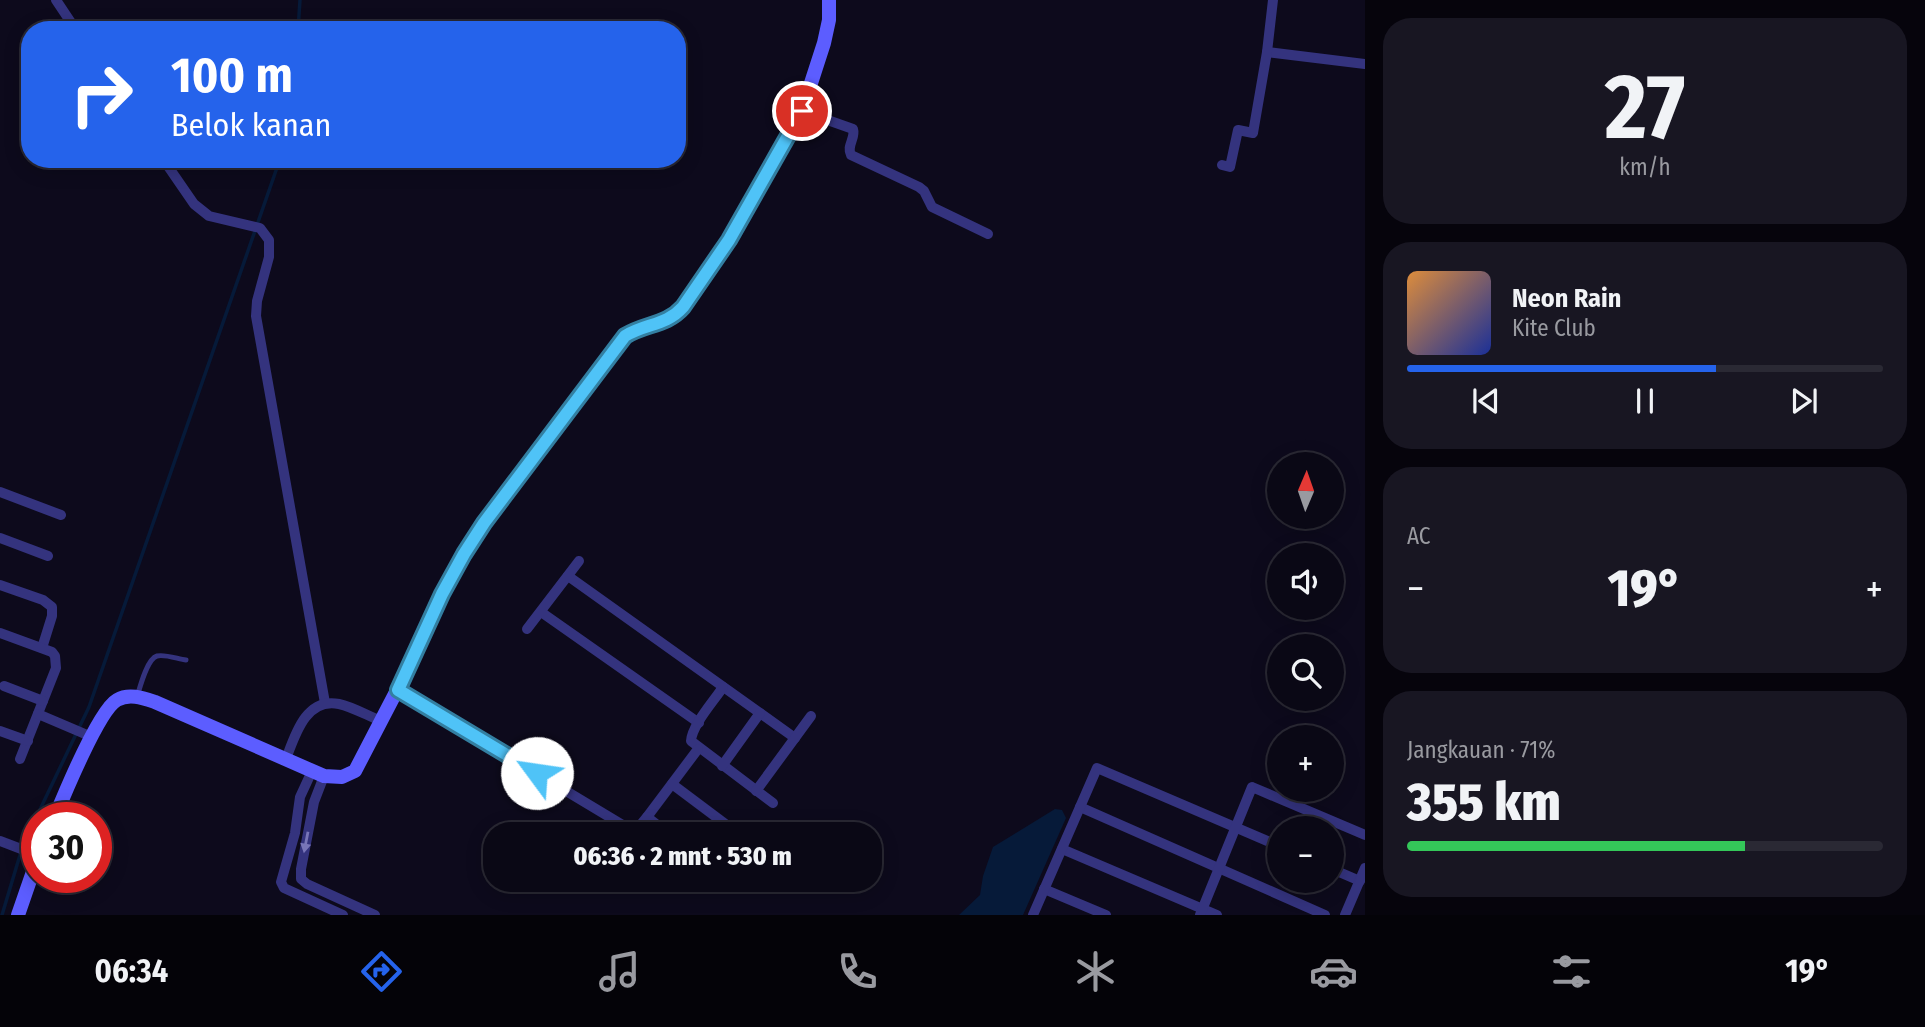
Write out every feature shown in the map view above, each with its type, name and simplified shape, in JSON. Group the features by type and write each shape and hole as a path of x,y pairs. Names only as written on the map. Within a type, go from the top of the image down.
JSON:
{"street":[{"path":"56,0 70,21"},
{"path":"61,802 87,735 113,702 120,698 137,697 155,702 318,774 342,777 355,771 398,690 442,594 484,523 625,336 675,316 729,240 802,111 824,43 829,20 829,0"},
{"path":"1222,165 1230,167 1238,130 1253,133 1273,0"},
{"path":"1267,52 1365,64"},
{"path":"802,111 853,129 849,150 851,155 919,187 932,207 988,234"},
{"path":"169,168 194,204 209,216 260,228 269,240 269,257 257,301 256,317 325,703"},
{"path":"0,492 61,514"},
{"path":"0,538 48,556"},
{"path":"527,629 579,561"},
{"path":"568,576 795,738"},
{"path":"0,585 43,600 52,607 52,616 42,648"},
{"path":"541,612 699,723"},
{"path":"0,633 52,652 56,661 56,668 20,759"},
{"path":"4,686 43,701"},
{"path":"723,687 690,738 691,741 773,803"},
{"path":"398,690 630,829 638,828 698,748"},
{"path":"286,759 298,725 308,714 325,703 340,704 381,721"},
{"path":"722,766 760,713"},
{"path":"38,714 87,735"},
{"path":"756,791 811,716"},
{"path":"0,731 28,741"},
{"path":"1033,915 1097,768 1267,841"},
{"path":"318,774 300,797 295,833 281,882 284,888 343,915"},
{"path":"318,774 301,879 375,915"},
{"path":"672,784 723,822"},
{"path":"1201,912 1252,787 1365,835"},
{"path":"1080,807 1325,915"},
{"path":"647,817 653,822"},
{"path":"4,843 21,850"},
{"path":"1062,849 1201,912 1217,915"},
{"path":"1345,915 1365,868"},
{"path":"1344,874 1360,881"},
{"path":"1044,889 1106,915"},
{"path":"18,915 24,893"}],"lane":[{"path":"137,697 150,662 156,656 186,660"}],"water":[{"path":"1055,809 1062,810 1066,818 1023,915 959,915 980,895 993,847"}],"waterway":[{"path":"299,21 300,0"},
{"path":"2,915 23,845 89,707 277,168"}],"route":[{"path":"537,773 398,690 442,594 484,523 625,336 675,316 695,292 729,240 802,111"}]}
